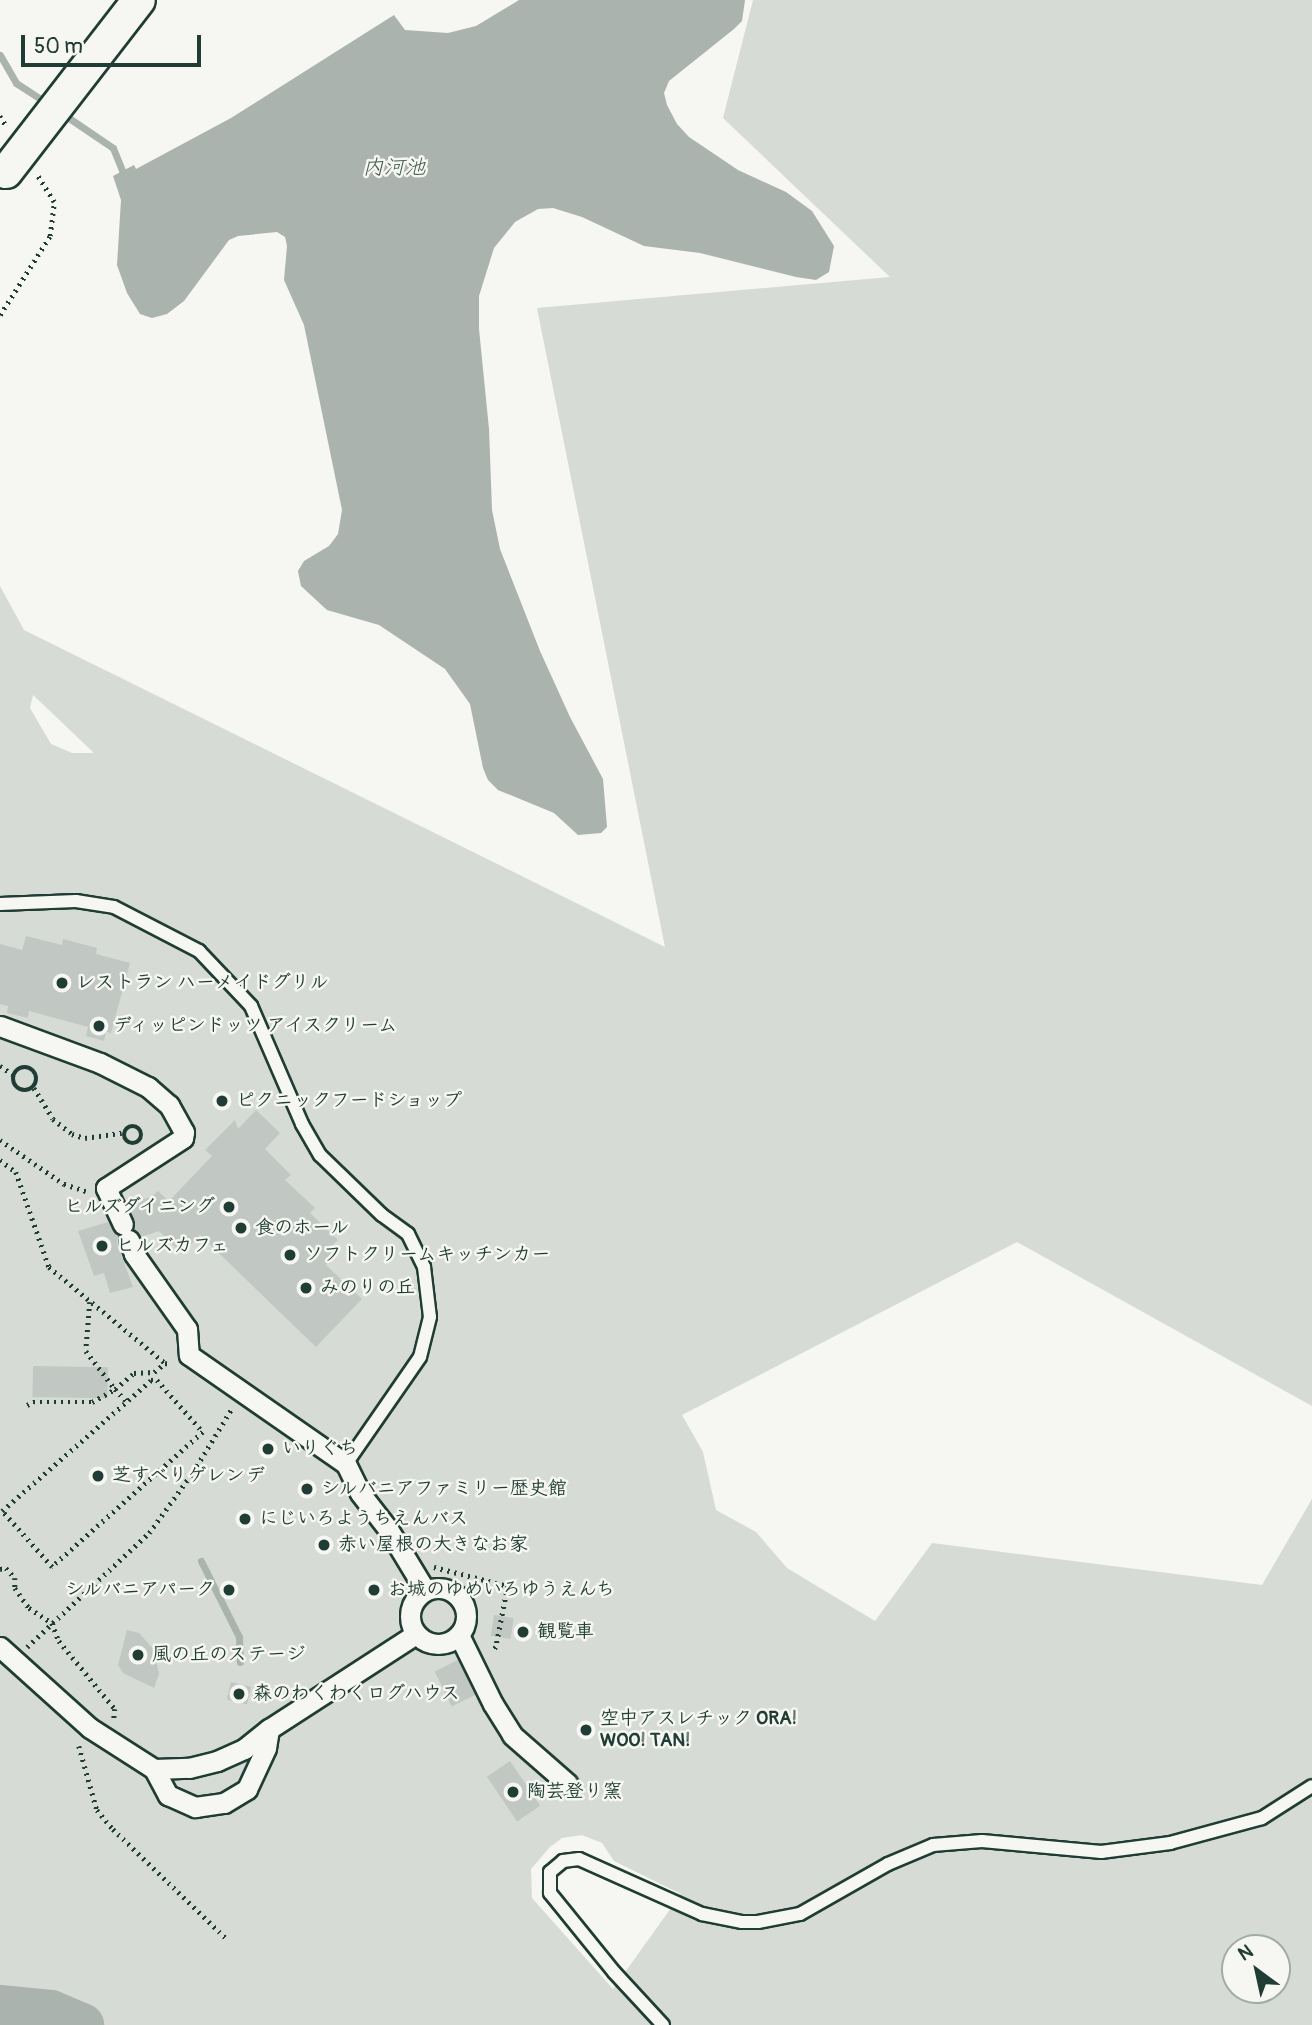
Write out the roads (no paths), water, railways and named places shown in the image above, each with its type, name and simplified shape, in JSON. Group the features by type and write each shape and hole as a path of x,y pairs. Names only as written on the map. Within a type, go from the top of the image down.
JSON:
{"street":[{"path":"20,171 139,0"},
{"path":"0,1026 100,1063 148,1087 169,1105 184,1132 183,1138 106,1188 134,1254 187,1329 189,1355 345,1464 360,1493 388,1529 425,1590"},
{"path":"445,1588 461,1599 466,1617 459,1635 451,1641 432,1644 416,1634 409,1619 410,1610 418,1595 425,1590 445,1588"},
{"path":"155,1769 189,1768 217,1761 244,1749 269,1729 416,1634"},
{"path":"459,1635 512,1735 568,1784"},
{"path":"7,1653 106,1738 155,1769 168,1795 195,1807 224,1803 247,1789 266,1748 269,1729"}],"lane":[{"path":"0,904 76,901 114,907 199,951 251,1006 302,1124 320,1155 382,1215 408,1234 424,1267 430,1317 420,1357 345,1464"},
{"path":"663,2025 605,1962 550,1893 550,1872 563,1861 579,1859 702,1913 742,1922 758,1922 800,1914 888,1864 933,1844 982,1841 1101,1852 1170,1843 1262,1818 1312,1786"}],"water":[{"name":"内河池","path":"519,0 745,0 742,21 669,81 664,93 667,105 677,124 689,137 738,170 786,192 812,211 834,246 829,272 816,280 700,253 644,246 582,217 553,208 538,209 515,222 494,248 479,296 492,510 500,549 540,651 570,717 603,779 607,827 601,833 578,835 554,813 498,790 488,780 470,704 445,669 379,625 327,610 301,586 298,571 304,561 329,546 338,534 342,510 304,325 284,280 287,246 285,237 277,232 238,236 229,240 184,301 167,314 152,318 140,314 127,293 117,265 121,200 113,176 134,165 136,169 231,118 394,15 405,30 448,33 476,26"}],"waterway":[{"path":"0,55 16,83 47,103"},
{"path":"60,112 113,148 125,178"},
{"path":"201,1561 239,1637 240,1662"},
{"path":"0,2007 51,2012 82,2025"}],"place":[{"name":"レストラン ハーメイドグリル","path":"62,983"},
{"name":"ディッピンドッツ アイスクリーム","path":"99,1026"},
{"name":"ピクニックフードショップ","path":"222,1101"},
{"name":"ヒルズダイニング","path":"229,1207"},
{"name":"食のホール","path":"241,1228"},
{"name":"ヒルズカフェ","path":"102,1246"},
{"name":"ソフトクリームキッチンカー","path":"290,1255"},
{"name":"みのりの丘","path":"306,1288"},
{"name":"いりぐち","path":"268,1449"},
{"name":"芝すべりゲレンデ","path":"98,1476"},
{"name":"シルバニアファミリー歴史館","path":"307,1489"},
{"name":"にじいろようちえんバス","path":"245,1519"},
{"name":"赤い屋根の大きなお家","path":"324,1545"},
{"name":"シルバニアパーク","path":"229,1590"},
{"name":"お城のゆめいろゆうえんち","path":"374,1590"},
{"name":"観覧車","path":"523,1632"},
{"name":"風の丘のステージ","path":"138,1655"},
{"name":"森のわくわくログハウス","path":"239,1694"},
{"name":"空中アスレチック ORA! WOO! TAN!","path":"586,1730"},
{"name":"陶芸登り窯","path":"513,1792"}]}
